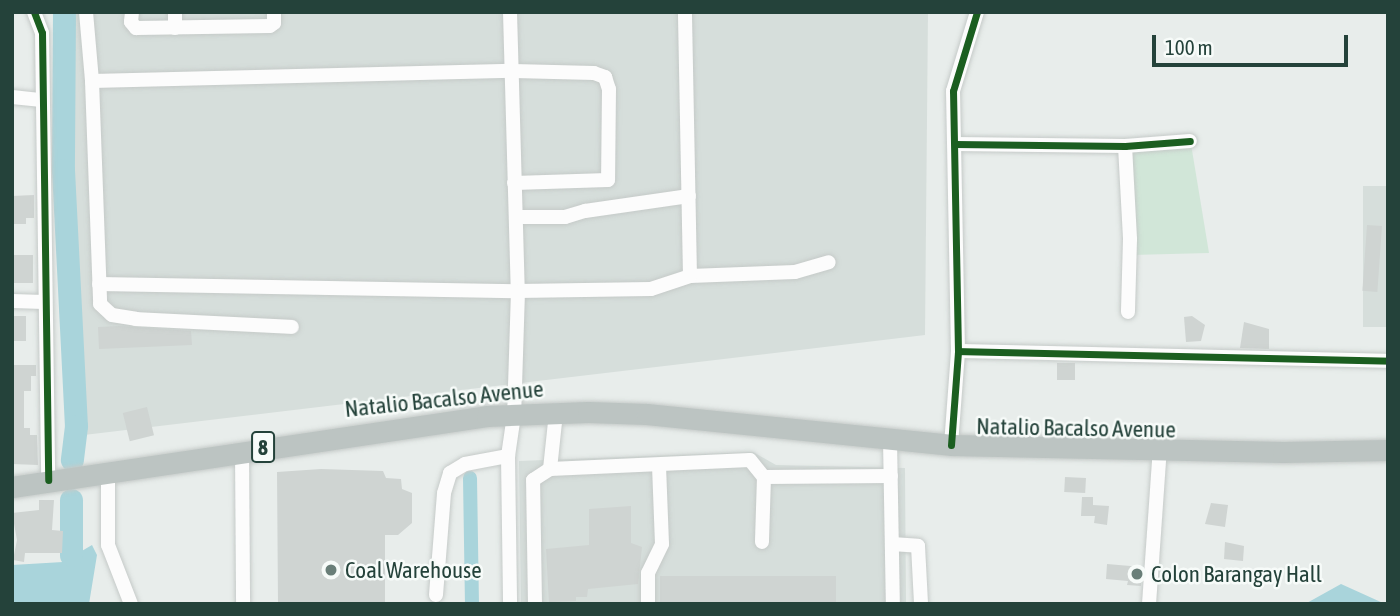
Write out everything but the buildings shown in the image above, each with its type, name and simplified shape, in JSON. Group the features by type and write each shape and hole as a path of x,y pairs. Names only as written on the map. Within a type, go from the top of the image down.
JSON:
{"highway":[{"name":"Natalio Bacalso Avenue","path":"12,486 487,416 556,413 647,414 951,444 1283,452 1388,450"}],"street":[{"path":"34,12 42,33 48,480"},
{"path":"86,12 92,81 100,303 112,315 292,327"},
{"path":"132,12 131,22 136,28 175,20 270,26 274,23 274,12"},
{"path":"510,12 518,291 514,415 508,456 510,604"},
{"path":"685,12 691,276"},
{"path":"951,444 958,351 953,91 977,12"},
{"path":"92,81 512,71 594,73 604,77 609,89 608,180 514,183"},
{"path":"12,97 41,100"},
{"path":"955,145 1125,146 1190,141"},
{"path":"1125,146 1130,239 1128,312"},
{"path":"516,217 565,217 585,211 689,196"},
{"path":"99,284 518,291 651,289 691,276 795,272 829,262"},
{"path":"12,301 44,302"},
{"path":"958,351 1388,361"},
{"path":"550,469 556,413"},
{"path":"890,440 893,604"},
{"path":"1149,604 1160,449"},
{"path":"242,450 243,604"},
{"path":"436,595 444,493 450,473 465,464 508,456"},
{"path":"535,604 534,480 550,469 750,460 764,477 762,542"},
{"path":"648,604 648,573 662,544 659,465"},
{"path":"108,470 108,545 131,604"},
{"path":"764,477 891,476"},
{"path":"892,544 918,546 921,604"}],"shaded area":[{"path":"67,12 928,12 925,335 84,435"},
{"path":"1363,186 1388,186 1388,327 1363,327"},
{"path":"753,452 776,465 905,468 906,604 521,604 519,461"}],"green space":[{"path":"1133,138 1190,138 1209,253 1132,255"}],"water":[{"path":"92,545 97,555 89,604 12,604 12,565 63,562"},
{"path":"1341,584 1383,603 1388,604 1305,604"}],"waterway":[{"path":"64,12 63,170 76,426 72,460"},
{"path":"470,478 472,604"},
{"path":"71,500 71,555"}],"cycle path":[{"path":"34,12 42,33 48,480"},
{"path":"951,445 958,351 953,91 977,12"},
{"path":"955,144 1125,146 1190,141"},
{"path":"958,351 1388,361"}],"place":[{"name":"Coal Warehouse","path":"331,570"},
{"name":"Colon Barangay Hall","path":"1137,574"}]}
